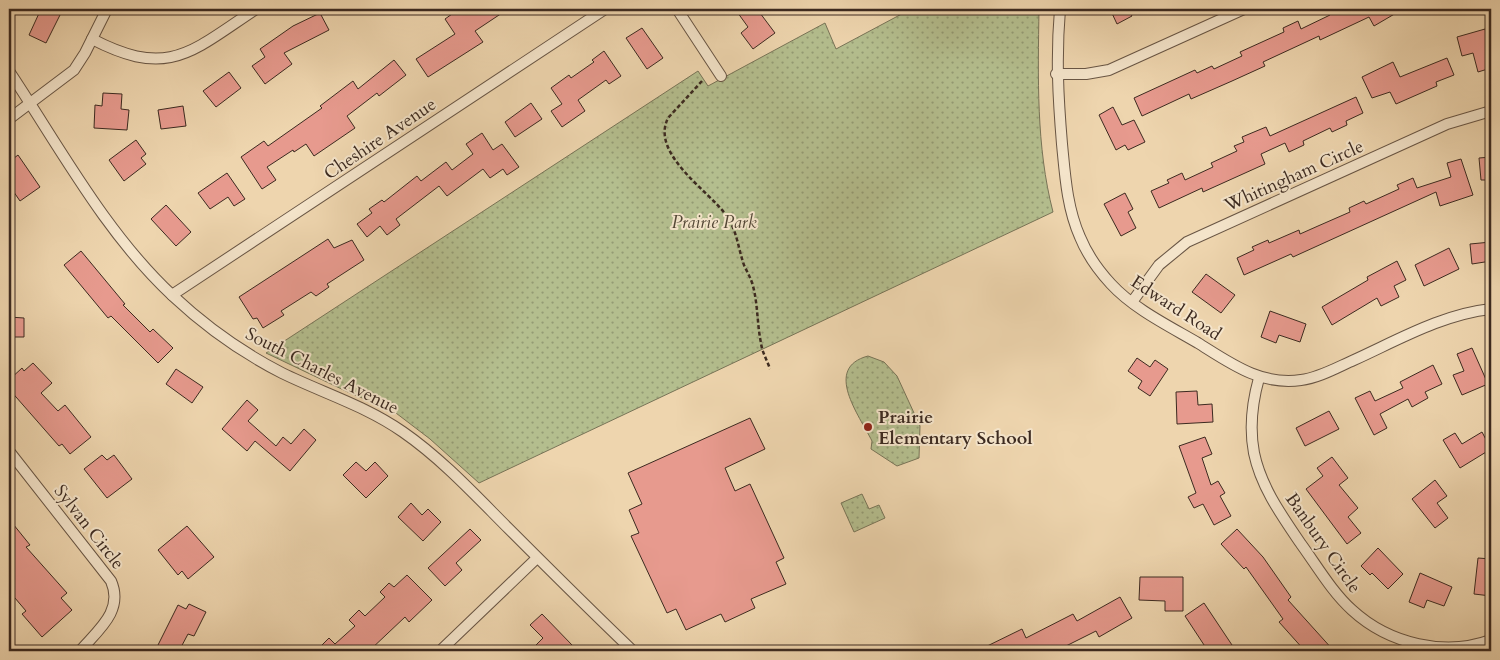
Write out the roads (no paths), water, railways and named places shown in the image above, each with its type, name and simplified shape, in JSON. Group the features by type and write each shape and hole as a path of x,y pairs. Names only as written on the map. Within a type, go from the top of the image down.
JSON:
{"street":[{"path":"9,119 74,70 107,9"},
{"path":"92,39 123,54 140,59 180,56 193,50 256,9"},
{"name":"Cheshire Avenue","path":"172,296 605,9"},
{"path":"677,9 721,76"},
{"name":"Edward Road","path":"1060,9 1056,74 1064,162 1075,223 1096,266 1112,285 1132,302 1239,368 1259,378 1274,381 1304,380 1332,370 1440,321 1466,312 1491,309"},
{"path":"1056,74 1086,74 1109,70 1244,9"},
{"name":"South Charles Avenue","path":"9,72 104,215 130,249 172,296 205,324 239,348 281,372 372,413 402,432 455,476 633,651"},
{"name":"Whitingham Circle","path":"1132,302 1163,261 1187,242 1447,124 1491,112"},
{"name":"Banbury Circle","path":"1259,378 1253,399 1251,422 1254,453 1259,471 1279,511 1341,599 1362,619 1377,628 1415,644 1459,647 1491,640"},
{"name":"Sylvan Circle","path":"9,451 111,581 115,591 116,599 110,616 80,651"},
{"path":"440,651 537,558"}],"place":[{"name":"Prairie Elementary School","path":"868,427"}],"park label":[{"name":"Prairie Park","path":"714,222"}]}
